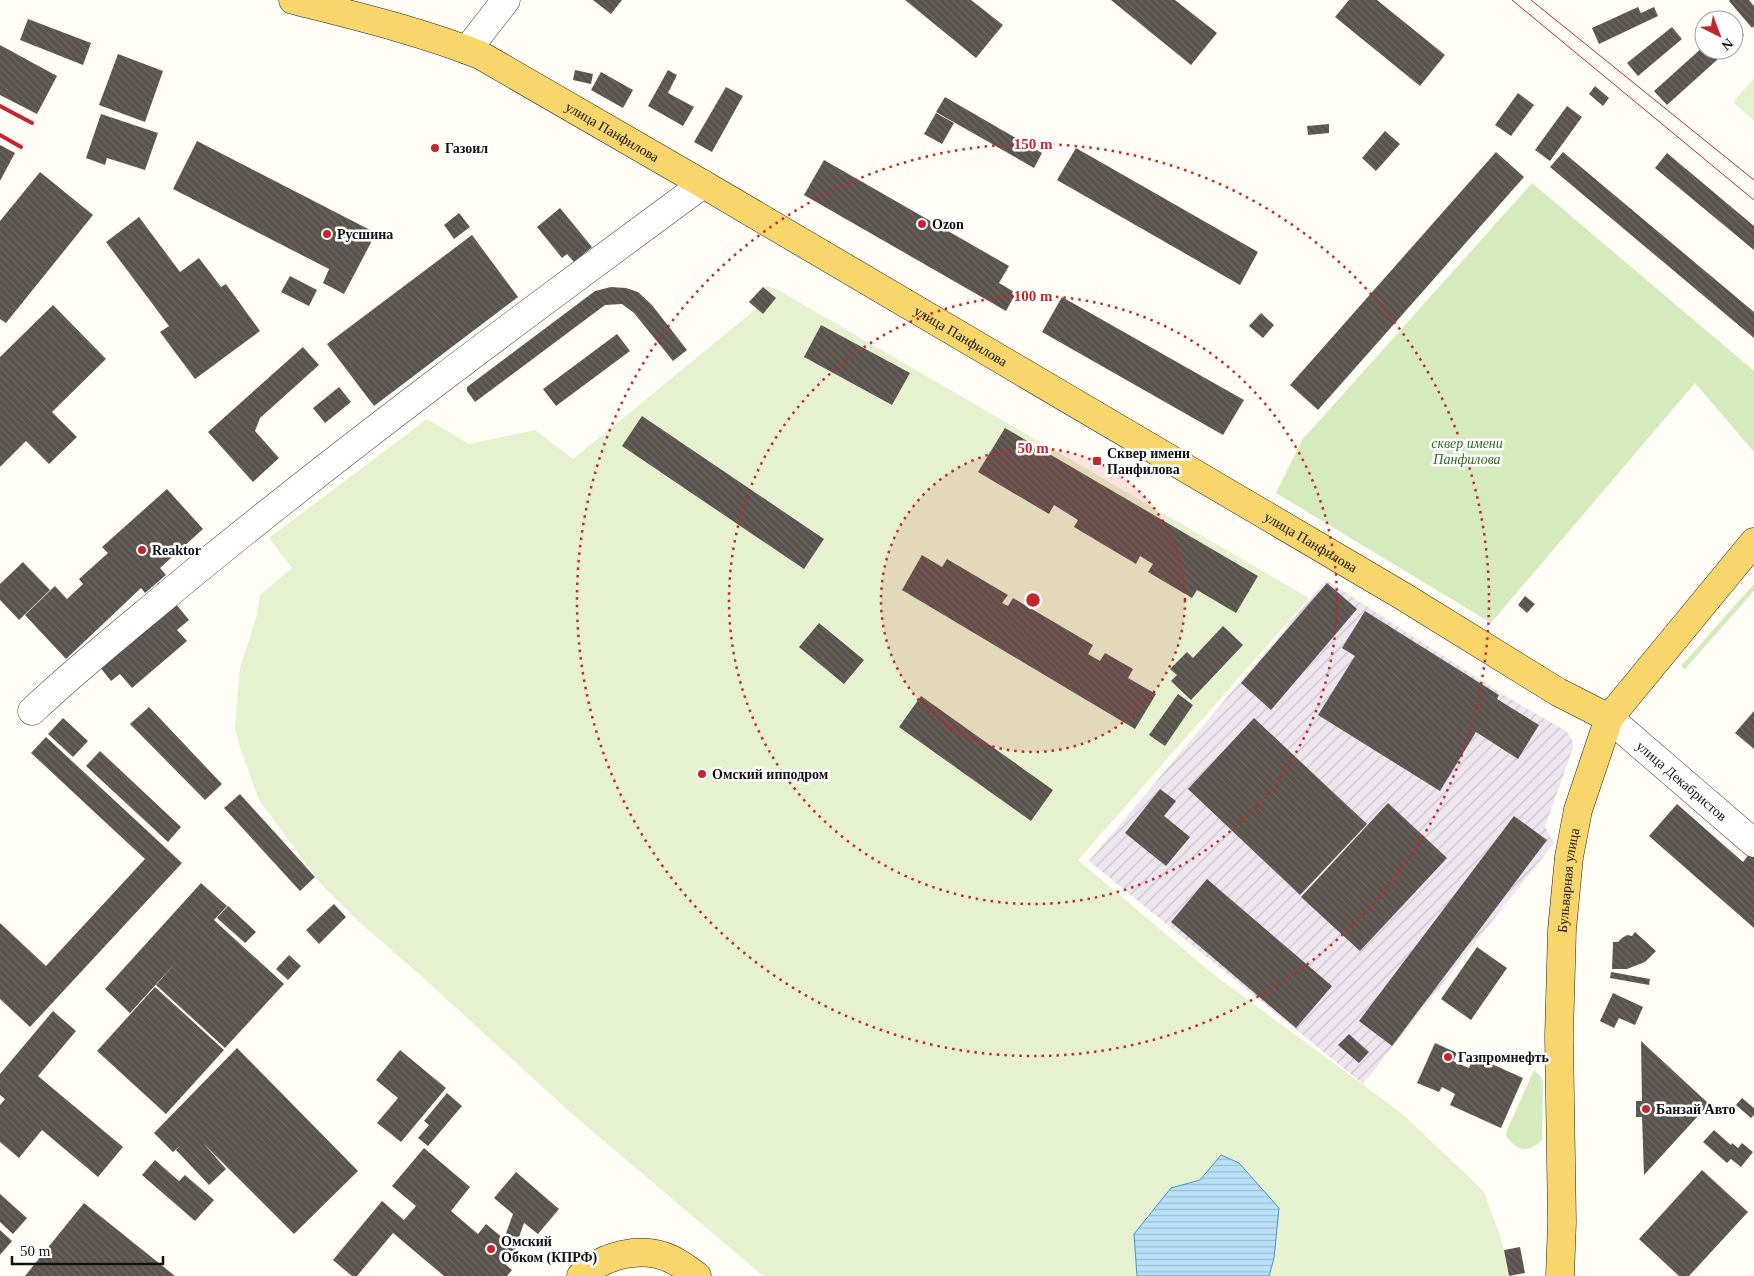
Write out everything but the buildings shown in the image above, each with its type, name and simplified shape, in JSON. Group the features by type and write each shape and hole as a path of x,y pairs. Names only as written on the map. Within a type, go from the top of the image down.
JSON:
{"main road":[{"name":"улица Панфилова","path":"293,0 389,24 480,55 703,184 1400,595 1558,692 1610,718"},
{"name":"Бульварная улица","path":"1560,1276 1562,1222 1560,1036 1562,930 1569,857 1578,810 1610,718 1754,542"},
{"path":"581,1276 605,1260 627,1253 652,1254 671,1259 697,1276"}],"street":[{"path":"467,50 506,0"},
{"path":"32,711 67,678 241,534 379,427 703,184"},
{"name":"улица Декабристов","path":"1610,718 1754,843"}],"shaded area":[{"path":"1326,580 1502,694 1566,731 1572,739 1573,748 1545,827 1554,843 1363,1084 1089,861"}],"green space":[{"path":"1754,78 1754,121 1733,102"},
{"name":"сквер имени Панфилова","path":"1532,183 1754,371 1754,452 1695,383 1491,623 1276,493 1302,440"},
{"name":"Омский ипподром","path":"767,286 778,290 1309,598 1078,860 1213,974 1400,1112 1467,1175 1484,1192 1504,1250 1508,1276 763,1276 571,1113 358,921 321,884 259,800 235,728 240,668 257,615 260,595 292,568 269,538 427,419 469,444 535,430 573,459 756,309 749,302 763,287"},
{"path":"1754,584 1754,591 1685,669 1681,666"},
{"path":"1534,1070 1543,1081 1542,1140 1532,1147 1523,1149 1514,1145 1506,1136"}],"water":[{"path":"1221,1155 1239,1163 1279,1208 1274,1258 1269,1276 1137,1276 1134,1234 1171,1188 1200,1180"}],"tram line":[{"path":"1512,0 1754,200"},
{"path":"1531,0 1754,180"}],"railway":[{"path":"0,106 32,123"},
{"path":"0,135 21,147"}],"place":[{"name":"Газоил","path":"435,148"},
{"name":"Ozon","path":"922,224"},
{"name":"Русшина","path":"327,234"},
{"name":"Сквер имени Панфилова","path":"1097,461"},
{"name":"Reaktor","path":"142,550"},
{"name":"Омский ипподром","path":"702,774"},
{"name":"Газпромнефть","path":"1448,1057"},
{"name":"Банзай Авто","path":"1646,1109"},
{"name":"Омский Обком (КПРФ)","path":"491,1249"}]}
